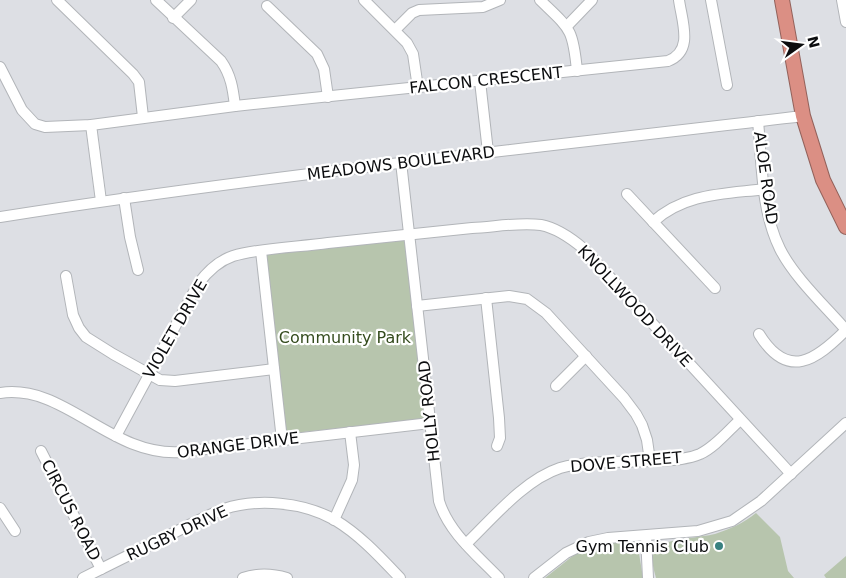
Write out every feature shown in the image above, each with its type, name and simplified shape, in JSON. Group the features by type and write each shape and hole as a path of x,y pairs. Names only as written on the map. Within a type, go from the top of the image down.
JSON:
{"highway":[{"path":"782,0 803,116 824,180 842,212 846,227"}],"street":[{"path":"57,0 139,82 143,117"},
{"path":"156,0 228,70 235,106"},
{"path":"174,18 191,0"},
{"path":"364,0 407,43 413,54 418,88"},
{"path":"395,30 412,13 419,10 483,7 500,0"},
{"path":"540,0 567,26 574,43 577,71"},
{"path":"567,26 592,0"},
{"name":"FALCON CRESCENT","path":"0,67 22,110 35,124 45,127 91,125 235,106 668,60 674,58 683,48 685,41 678,0"},
{"path":"711,0 727,85"},
{"path":"842,0 846,22"},
{"path":"267,6 317,54 324,69 328,97"},
{"path":"480,81 488,152"},
{"name":"MEADOWS BOULEVARD","path":"0,217 101,201 401,162 803,116"},
{"name":"ALOE ROAD","path":"758,121 765,189 774,232 786,258 846,330"},
{"path":"91,125 101,201"},
{"name":"HOLLY ROAD","path":"401,162 441,507 450,526 499,578"},
{"path":"652,222 666,210 690,200 765,189"},
{"path":"627,194 715,288"},
{"path":"124,198 130,238 138,270"},
{"name":"KNOLLWOOD DRIVE","path":"409,234 530,224 548,227 565,234 590,255 791,474"},
{"name":"VIOLET DRIVE","path":"116,436 194,292 206,275 220,262 231,257 261,251 409,234"},
{"path":"261,251 282,440"},
{"path":"66,276 73,315 82,333 91,341 160,380 170,381 274,369"},
{"path":"417,306 514,296 530,301 551,317 624,398 640,419 645,432 650,461"},
{"path":"486,298 499,418 500,438 497,446"},
{"path":"759,334 769,347 778,354 790,360 799,361 809,360 824,351 846,330"},
{"path":"556,386 586,356"},
{"name":"ORANGE DRIVE","path":"0,393 26,392 45,398 116,436 145,449 173,453 430,423"},
{"name":"DOVE STREET","path":"466,544 512,500 547,473 580,464 679,459 700,454 740,420"},
{"path":"534,578 566,553 580,545 608,538 698,531 725,524 753,508 846,423"},
{"path":"334,520 352,480 354,465 350,432"},
{"name":"CIRCUS ROAD","path":"41,451 101,569"},
{"name":"RUGBY DRIVE","path":"83,578 210,515 234,506 264,504 308,509 334,520 368,544 400,578"},
{"path":"0,508 15,531"},
{"path":"646,536 648,578"},
{"path":"243,578 263,574 288,578"}],"green space":[{"name":"Community Park","path":"405,240 424,419 285,434 265,255"},
{"name":"Gym Tennis Club","path":"756,513 780,537 788,571 794,578 656,578 652,555 655,548 659,545 715,534 747,520"},
{"path":"637,541 643,578 545,578 579,551 602,544"},
{"path":"846,556 846,578 826,578 824,575"}],"place":[{"name":"Gym Tennis Club","path":"719,546"}]}
